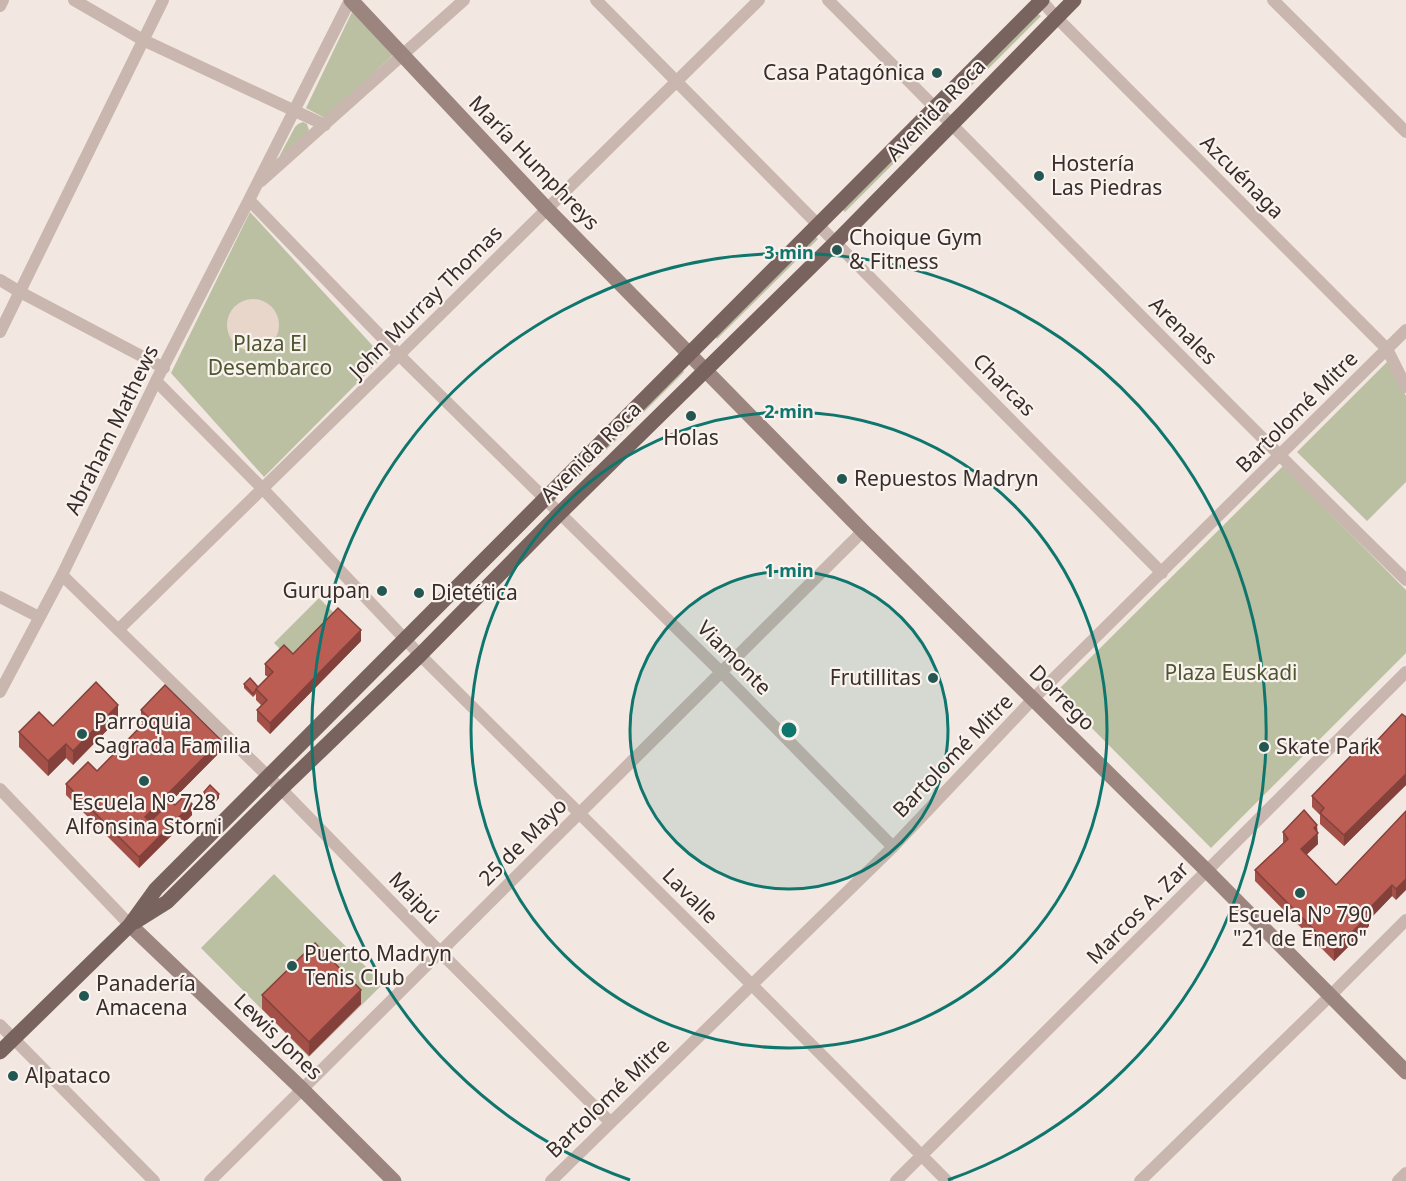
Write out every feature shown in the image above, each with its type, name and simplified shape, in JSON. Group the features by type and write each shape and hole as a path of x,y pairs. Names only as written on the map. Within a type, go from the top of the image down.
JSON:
{"main road":[{"name":"María Humphreys","path":"350,0 547,209 689,353"},
{"name":"Avenida Roca","path":"0,1052 130,925 156,889 267,776 1042,0"},
{"name":"Avenida Roca","path":"130,925 167,902 420,655 705,369 836,242 1074,0"},
{"name":"Dorrego","path":"689,353 863,531 1207,871 1406,1072"},
{"name":"Lewis Jones","path":"130,925 302,1089 394,1181"}],"street":[{"path":"0,6 3,0"},
{"path":"74,0 143,40 325,125"},
{"path":"0,332 163,0"},
{"name":"Abraham Mathews","path":"0,692 62,575 156,381 350,0"},
{"name":"Abraham Mathews","path":"257,184 464,0"},
{"name":"Charcas","path":"596,0 1162,573"},
{"name":"John Murray Thomas","path":"118,630 759,0"},
{"name":"Arenales","path":"828,0 1406,580"},
{"name":"Azcuénaga","path":"1042,0 1056,17 1387,350 1406,387"},
{"path":"1273,0 1406,132"},
{"name":"Viamonte","path":"249,200 399,355 721,672 893,847"},
{"path":"0,280 164,368"},
{"name":"Bartolomé Mitre","path":"556,1179 610,1122 893,847 1033,699 1406,330"},
{"name":"Lavalle","path":"156,381 263,489 420,655 947,1181"},
{"name":"25 de Mayo","path":"210,1181 863,531"},
{"name":"Maipú","path":"62,575 281,789 610,1122"},
{"path":"0,597 39,618"},
{"name":"Marcos A. Zar","path":"896,1181 1406,672"},
{"path":"0,789 130,925"},
{"path":"1140,1181 1406,920"},
{"path":"0,1025 154,1181"},
{"path":"1398,1181 1406,1173"}],"green space":[{"path":"352,12 394,54 325,118 306,108"},
{"path":"1038,14 1041,16 962,95 959,92"},
{"path":"931,120 934,123 845,212 842,209"},
{"path":"303,122 307,124 309,130 306,135 279,157 295,127"},
{"name":"Plaza El Desembarco","path":"250,212 383,357 264,477 171,373"},
{"path":"815,236 818,239 717,339 715,336"},
{"path":"1388,361 1406,396 1406,482 1367,521 1297,452"},
{"path":"682,369 684,372 572,484 570,481"},
{"name":"Plaza Euskadi","path":"1283,466 1406,590 1406,653 1211,848 1056,692"},
{"path":"319,598 337,616 292,661 274,643"},
{"name":"Puerto Madryn Tenis Club","path":"274,874 383,984 309,1057 201,948"}],"shaded area":[{"path":"248,299 258,299 272,306 279,325 272,344 258,351 248,351 238,347 231,340 227,330 227,320 231,310 238,303"}],"building":[{"path":"338,608 361,630 270,723 257,710 267,700 256,689 273,672 265,664 284,645 293,654"},
{"path":"250,678 258,687 253,694 244,684"},
{"path":"96,682 118,705 73,751 66,744 48,761 19,732 39,712 53,726"},
{"name":"Escuela Nº 728 Alfonsina Storni","path":"165,685 221,740 145,817 150,822 171,801 175,805 184,796 192,804 139,857 66,784 88,762 97,771 149,718 141,710"},
{"name":"Escuela Nº 790 \"21 de Enero\"","path":"1402,714 1406,717 1406,774 1344,835 1320,813 1324,808 1312,796 1368,738 1374,744"},
{"path":"210,785 219,794 213,801 204,792"},
{"name":"Escuela Nº 790 \"21 de Enero\"","path":"1304,810 1317,825 1314,828 1318,833 1301,849 1336,885 1406,811 1406,879 1396,889 1392,885 1366,912 1369,915 1334,950 1255,870 1288,839 1283,832"},
{"name":"Puerto Madryn Tenis Club","path":"315,943 361,990 309,1042 262,995"}],"place":[{"name":"Casa Patagónica","path":"937,73"},
{"name":"Hostería Las Piedras","path":"1039,176"},
{"name":"Choique Gym & Fitness","path":"837,250"},
{"name":"Holas","path":"691,416"},
{"name":"Repuestos Madryn","path":"842,479"},
{"name":"Gurupan","path":"382,591"},
{"name":"Dietética","path":"419,593"},
{"name":"Frutillitas","path":"933,678"},
{"name":"Parroquia Sagrada Familia","path":"82,734"},
{"name":"Skate Park","path":"1264,747"},
{"name":"Escuela Nº 728 Alfonsina Storni","path":"144,781"},
{"name":"Escuela Nº 790 \"21 de Enero\"","path":"1300,893"},
{"name":"Puerto Madryn Tenis Club","path":"292,966"},
{"name":"Panadería Amacena","path":"84,996"},
{"name":"Alpataco","path":"13,1076"}]}
